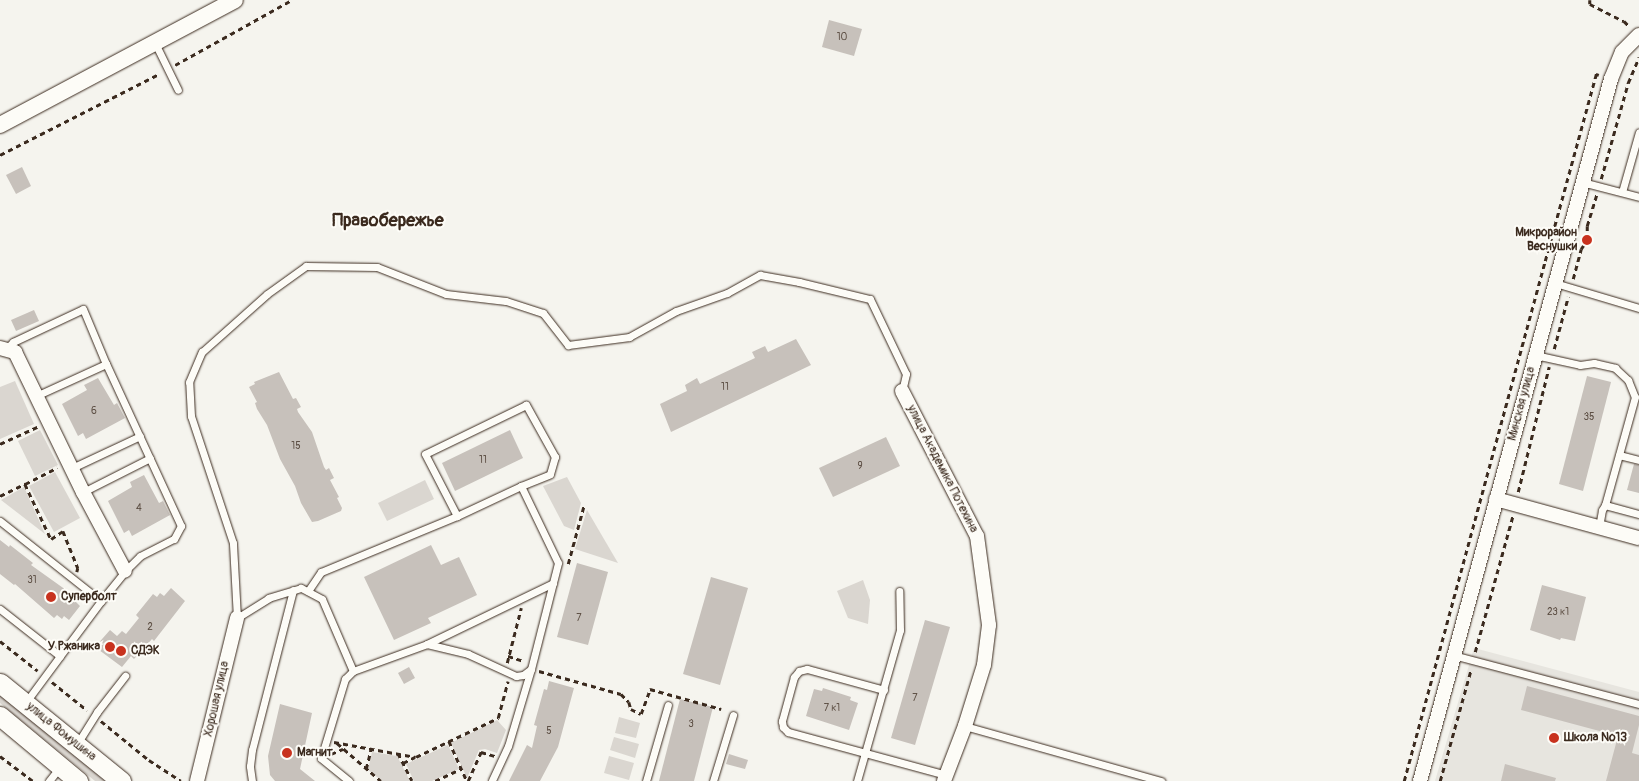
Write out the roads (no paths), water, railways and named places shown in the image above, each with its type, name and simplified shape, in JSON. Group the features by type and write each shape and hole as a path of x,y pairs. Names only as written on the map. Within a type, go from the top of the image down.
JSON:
{"main road":[{"name":"улица Фомушина","path":"0,683 121,781"},
{"path":"0,716 78,781"}],"street":[{"path":"0,125 235,0"},
{"name":"Минская улица","path":"1420,781 1611,79 1622,52 1639,35"},
{"path":"3,349 15,352 38,395 83,492 125,570"},
{"name":"улица Академика Потехина","path":"902,391 977,536 990,625 984,665 965,726 945,778"},
{"path":"1496,500 1639,538"},
{"name":"Хорошая улица","path":"197,781 237,618"}],"lane":[{"path":"155,43 178,90"},
{"path":"1622,192 1639,132"},
{"path":"1582,182 1639,197"},
{"path":"353,671 322,599 308,591 301,588 269,598 237,618 233,543 192,416 188,382 202,352 267,294 306,266 377,266 446,294 506,301 542,313 568,345 629,337 676,311 727,293 760,276 799,282 870,299 906,374 902,391"},
{"path":"1555,283 1639,308"},
{"path":"3,349 13,342 83,309 106,364 181,526 174,539 140,556 125,570 25,703"},
{"path":"1535,355 1580,365 1594,363 1615,368 1628,380 1635,397 1602,510 1599,527"},
{"path":"38,395 106,364"},
{"path":"308,591 322,572 457,516 550,474 556,457 526,405 425,454 457,516"},
{"path":"70,465 140,436"},
{"path":"1619,455 1639,460"},
{"path":"83,492 150,458"},
{"path":"492,781 502,758 531,667 558,563 521,486"},
{"path":"1605,505 1639,514"},
{"path":"0,521 101,601"},
{"path":"349,781 321,758 328,741 345,679 353,671 427,644 552,583"},
{"path":"252,781 250,766 252,750 293,590"},
{"path":"856,781 866,753 900,630 899,591"},
{"path":"0,609 60,656"},
{"path":"427,644 468,654 516,676 523,675 531,667"},
{"path":"1453,654 1639,704"},
{"path":"884,690 807,669 799,671 794,677 782,721 788,732 866,753 945,778"},
{"path":"77,744 97,712 125,676"},
{"path":"646,781 668,705"},
{"path":"713,781 733,715"},
{"path":"965,726 1161,781"},
{"path":"49,781 61,766"}],"place":[{"name":"Микрорайон Веснушки","path":"1587,240"},
{"name":"Суперболт","path":"51,597"},
{"name":"У Ржаника","path":"110,647"},
{"name":"СДЭК","path":"121,651"},
{"name":"Школа №13","path":"1554,738"},
{"name":"Магнит","path":"287,753"}],"district":[{"name":"Правобережье","path":"388,221"}]}
